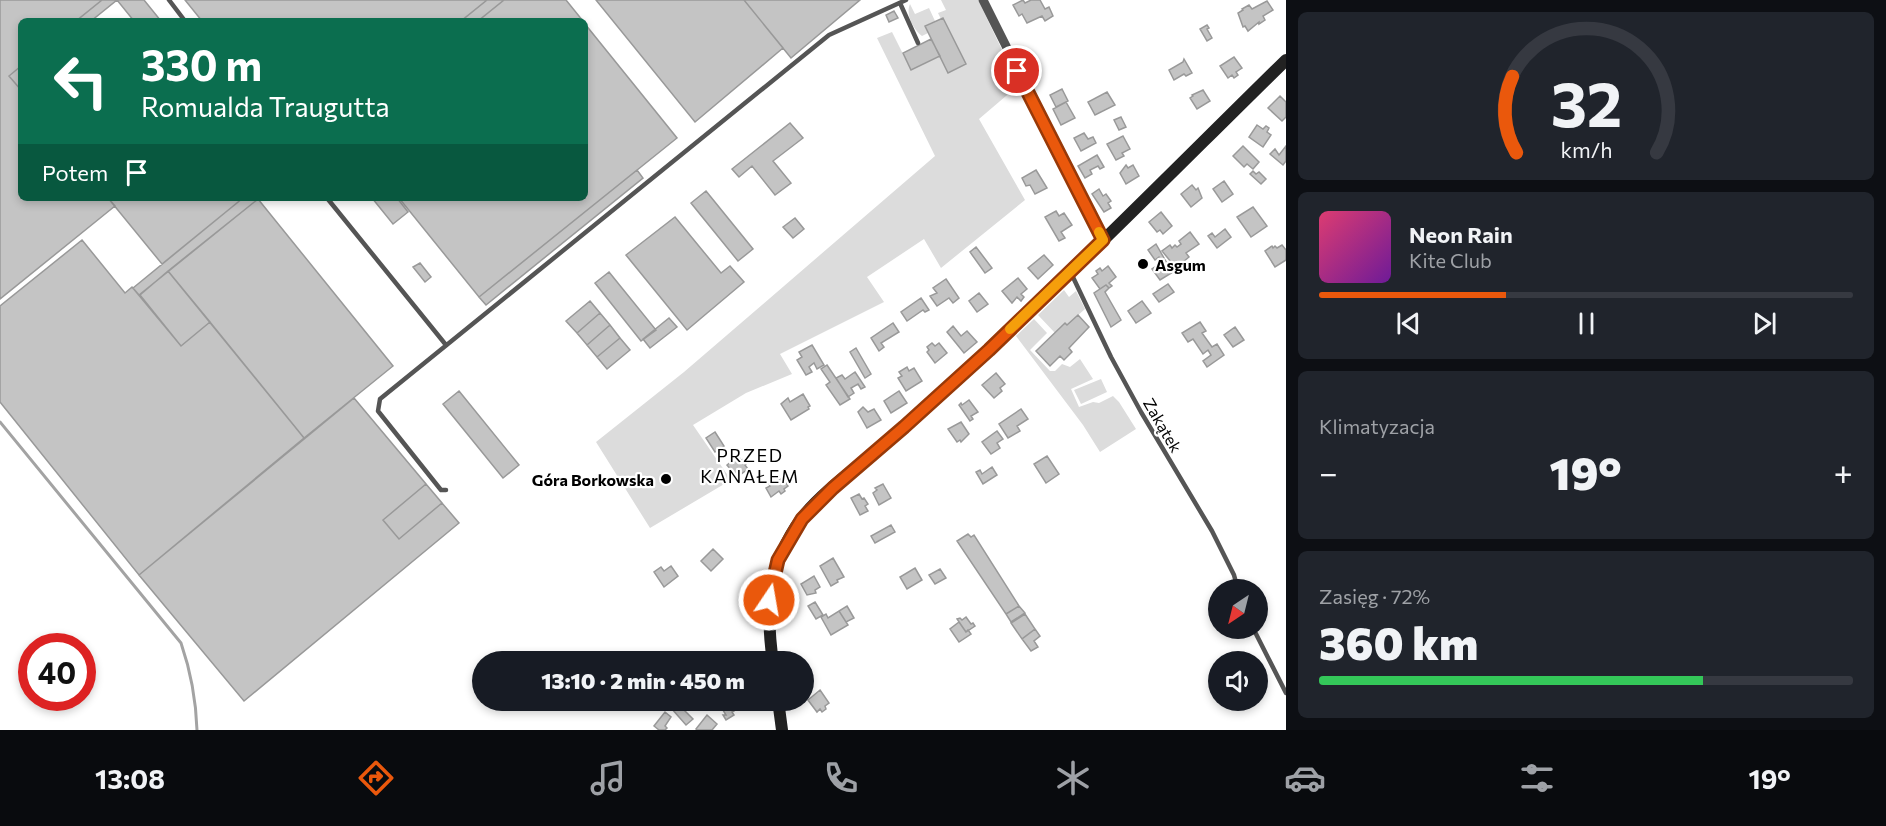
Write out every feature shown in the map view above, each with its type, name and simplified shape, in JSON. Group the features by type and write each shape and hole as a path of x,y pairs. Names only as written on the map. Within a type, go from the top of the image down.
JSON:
{"street":[{"path":"984,0 1012,61 1103,240"},
{"path":"772,651 769,600 778,560 802,519 833,488 989,350 1286,60"},
{"path":"779,711 782,730"}],"lane":[{"path":"169,0 183,18"},
{"path":"446,490 441,489 378,411 380,399 829,34 906,0"},
{"path":"900,3 918,43"},
{"path":"329,201 447,345"},
{"name":"Zakątek","path":"1070,271 1111,357 1212,531 1235,579"},
{"path":"1259,639 1286,693"}],"shaded area":[{"path":"941,0 978,0 1019,85 979,119 1025,200 941,268 924,239 867,277 884,302 780,354 792,374 746,393 693,425 731,480 650,528 596,442 684,372 935,156 877,38 892,32 911,70 940,56 943,18 941,19 938,13 946,10"},
{"path":"910,4 915,14 929,8 935,21 925,26 928,33 922,36 911,22"},
{"path":"1064,290 1069,297 1076,291 1085,309 1055,333 1038,315"},
{"path":"1034,319 1047,333 1030,350 1050,371 1055,371 1062,364 1070,367 1080,359 1093,379 1071,389 1079,407 1093,402 1099,403 1113,396 1136,429 1100,452 1083,425 1016,336"},
{"path":"1101,379 1107,392 1081,404 1074,390"}],"building":[{"path":"0,0 102,0 80,18 18,18 18,68 9,76 18,86 18,201 111,201 115,206 0,299"},
{"path":"102,0 117,0 95,18 80,18"},
{"path":"117,0 144,0 159,18 132,18"},
{"path":"185,0 487,0 465,18 200,18"},
{"path":"487,0 504,0 482,18 465,18"},
{"path":"504,0 566,0 581,18 482,18"},
{"path":"596,0 744,0 783,48 695,122"},
{"path":"744,0 860,0 791,58"},
{"path":"1023,0 1025,3 1040,0 1045,9 1049,7 1053,16 1045,21 1042,16 1027,23 1022,14 1019,16 1013,5"},
{"path":"1267,1 1273,10 1263,16 1265,20 1248,31 1245,26 1243,27 1238,13 1249,5 1252,9"},
{"path":"894,11 898,18 889,22 886,15"},
{"path":"943,18 966,64 948,73 925,26"},
{"path":"1207,25 1212,38 1207,41 1200,29"},
{"path":"588,28 677,138 479,297 401,201 588,201"},
{"path":"931,39 940,56 911,70 903,53"},
{"path":"1234,57 1242,68 1236,72 1238,75 1234,78 1232,75 1228,78 1220,66"},
{"path":"1184,59 1192,73 1186,76 1184,74 1174,80 1169,70 1183,62"},
{"path":"18,68 18,86 9,76"},
{"path":"1062,89 1068,101 1056,107 1050,95"},
{"path":"1203,90 1210,101 1197,109 1190,98"},
{"path":"1107,92 1115,105 1095,115 1088,102"},
{"path":"1280,96 1286,102 1286,117 1282,121 1268,108"},
{"path":"1066,102 1075,118 1061,125 1053,109"},
{"path":"1121,117 1126,127 1119,130 1114,120"},
{"path":"790,123 803,138 773,161 791,183 775,195 752,166 739,177 732,169"},
{"path":"1257,125 1263,129 1266,126 1269,128 1267,132 1271,135 1263,147 1249,137"},
{"path":"1084,133 1088,139 1093,137 1096,143 1081,151 1074,138"},
{"path":"1123,136 1130,149 1116,160 1107,144"},
{"path":"1243,146 1259,162 1253,169 1247,164 1244,167 1233,156"},
{"path":"1286,146 1286,161 1283,165 1270,154 1275,149 1279,155"},
{"path":"1097,155 1104,167 1100,169 1098,166 1090,170 1092,174 1085,178 1078,166"},
{"path":"1126,165 1128,168 1133,165 1139,176 1126,184 1120,173"},
{"path":"637,170 643,178 486,305 479,297"},
{"path":"1036,170 1047,188 1035,194 1030,185 1026,186 1022,178"},
{"path":"1253,171 1256,174 1259,172 1266,179 1261,184 1250,174"},
{"path":"1224,181 1233,194 1222,202 1213,189"},
{"path":"1192,185 1196,190 1198,188 1202,198 1191,207 1181,194"},
{"path":"1099,189 1103,196 1106,194 1111,201 1108,203 1111,208 1104,212 1092,194"},
{"path":"706,191 753,249 738,261 691,203"},
{"path":"110,201 239,201 162,264"},
{"path":"239,201 256,201 139,295 133,288"},
{"path":"256,201 260,201 393,366 304,438 168,271"},
{"path":"374,201 399,201 408,212 393,224"},
{"path":"1253,207 1267,226 1251,237 1237,217"},
{"path":"1056,211 1059,216 1064,213 1072,225 1061,232 1065,238 1059,241 1045,217"},
{"path":"1161,212 1172,226 1163,234 1160,230 1157,232 1149,222"},
{"path":"675,217 721,273 730,266 744,282 687,330 626,255"},
{"path":"795,218 804,229 793,238 783,227"},
{"path":"1225,229 1231,237 1217,248 1208,236 1212,233 1215,237"},
{"path":"1190,232 1199,244 1186,253 1189,257 1176,268 1162,251 1170,245 1172,248 1175,245 1177,247 1181,244 1179,241"},
{"path":"82,240 125,293 132,287 181,346 210,322 304,438 139,575 0,402 0,306"},
{"path":"1156,244 1164,258 1161,260 1159,257 1155,260 1148,250"},
{"path":"1282,245 1286,250 1286,260 1275,267 1265,251 1272,246 1277,248"},
{"path":"976,247 992,268 985,273 970,252"},
{"path":"1044,255 1053,265 1038,279 1028,268"},
{"path":"1165,260 1173,272 1160,280 1152,269"},
{"path":"420,263 431,277 425,282 413,267"},
{"path":"1108,266 1116,277 1109,283 1112,286 1109,288 1106,285 1100,289 1092,278 1098,274 1096,271 1100,268 1102,271"},
{"path":"168,271 210,322 181,346 140,295"},
{"path":"609,272 656,330 641,341 595,283"},
{"path":"1018,278 1027,289 1021,294 1024,297 1021,301 1017,297 1012,303 1002,291"},
{"path":"946,279 959,298 953,303 949,298 937,306 930,296 937,293 933,288"},
{"path":"1168,284 1174,292 1159,302 1153,294"},
{"path":"1106,285 1109,288 1105,292 1121,320 1111,327 1094,293"},
{"path":"979,293 988,304 977,312 969,301"},
{"path":"921,298 929,310 925,312 923,310 907,321 901,312"},
{"path":"590,301 600,313 577,333 566,321"},
{"path":"1142,301 1151,313 1136,323 1128,311"},
{"path":"600,313 610,325 587,345 577,333"},
{"path":"1078,315 1089,327 1069,348 1072,352 1064,360 1060,356 1050,366 1036,351 1065,323 1067,325"},
{"path":"669,318 677,327 650,348 643,339"},
{"path":"1200,322 1206,331 1202,333 1212,347 1217,344 1224,355 1207,367 1203,361 1211,355 1208,350 1203,354 1193,339 1188,342 1182,333"},
{"path":"893,323 899,332 881,343 884,347 879,351 871,338"},
{"path":"610,325 620,338 597,357 587,345"},
{"path":"953,326 961,336 967,331 977,342 964,353 947,332"},
{"path":"1235,327 1244,340 1233,347 1224,335"},
{"path":"620,338 630,350 607,369 597,357"},
{"path":"932,343 935,346 939,343 947,353 935,363 927,352 929,350 927,347"},
{"path":"812,345 824,365 817,369 814,363 809,367 812,372 806,375 797,360 802,357 799,352"},
{"path":"856,348 871,374 865,378 850,352"},
{"path":"827,365 850,399 840,405 826,385 830,382 821,369"},
{"path":"907,367 909,371 914,368 922,381 906,391 898,378 902,376 899,372"},
{"path":"855,372 865,387 861,389 858,384 851,388 854,393 848,397 836,378 842,375 845,379"},
{"path":"996,373 1005,384 1000,388 1002,391 994,398 982,385"},
{"path":"459,391 519,465 503,478 443,404"},
{"path":"899,391 907,403 891,413 884,401"},
{"path":"803,394 810,406 809,409 791,420 781,404 788,398 790,402"},
{"path":"354,398 426,484 383,520 399,539 442,503 459,523 244,701 139,575"},
{"path":"969,400 978,412 971,416 973,419 970,421 959,405"},
{"path":"863,407 868,412 874,409 881,420 867,428 858,412"},
{"path":"1021,409 1028,419 1017,426 1020,431 1008,438 999,424"},
{"path":"961,422 969,434 961,442 960,440 957,442 948,429"},
{"path":"997,431 1003,439 997,443 1000,448 991,454 982,442"},
{"path":"715,432 724,446 715,452 706,438"},
{"path":"738,456 741,460 745,459 748,469 737,477 727,465"},
{"path":"1047,456 1059,474 1046,483 1034,464"},
{"path":"992,467 997,475 983,484 976,472 980,470 982,474"},
{"path":"776,476 779,480 783,478 788,486 781,494 779,491 771,497 766,488 770,486 768,482"},
{"path":"426,484 442,503 399,539 383,520"},
{"path":"883,484 891,498 879,505 873,493 877,490 875,488"},
{"path":"859,494 868,504 865,506 868,511 860,515 851,498"},
{"path":"891,525 895,532 875,543 871,536"},
{"path":"968,534 971,537 974,535 1019,606 1006,614 957,541"},
{"path":"713,549 723,559 711,571 701,561"},
{"path":"833,558 844,577 831,586 820,566"},
{"path":"671,566 678,576 664,587 654,572 661,567 664,571"},
{"path":"915,568 922,580 907,589 900,577"},
{"path":"940,569 946,578 935,584 929,575"},
{"path":"814,576 820,587 815,590 816,593 807,595 801,584"},
{"path":"815,602 823,615 816,619 808,606"},
{"path":"847,606 854,618 846,622 839,611"},
{"path":"1019,606 1025,613 1011,622 1006,614"},
{"path":"839,611 848,625 831,635 821,617 826,614 828,618"},
{"path":"1025,614 1035,629 1022,639 1011,623"},
{"path":"966,617 975,626 966,632 957,619 962,620"},
{"path":"959,622 966,632 968,630 971,634 959,642 950,629"},
{"path":"1035,629 1040,636 1034,641 1038,647 1031,651 1022,639"},
{"path":"820,690 829,703 822,712 820,709 817,712 814,708 814,695"},
{"path":"674,711 685,711 693,719 686,725"},
{"path":"724,711 734,711 732,712 734,715 726,720 723,715 726,715"},
{"path":"665,712 671,717 665,726 667,728 659,730 654,726"},
{"path":"707,715 717,724 712,730 697,730 696,729"}],"waterway":[{"path":"0,422 181,643 192,686 197,730"}],"slow traffic":[{"path":"1010,329 1103,240 1099,232"}],"place":[{"name":"Asgum","path":"1143,264"},
{"name":"Góra Borkowska","path":"666,479"}],"district":[{"name":"PRZED KANAŁEM","path":"750,465"}],"route":[{"path":"769,600 778,560 802,519 833,488 989,350 1103,240 1017,71"}]}
